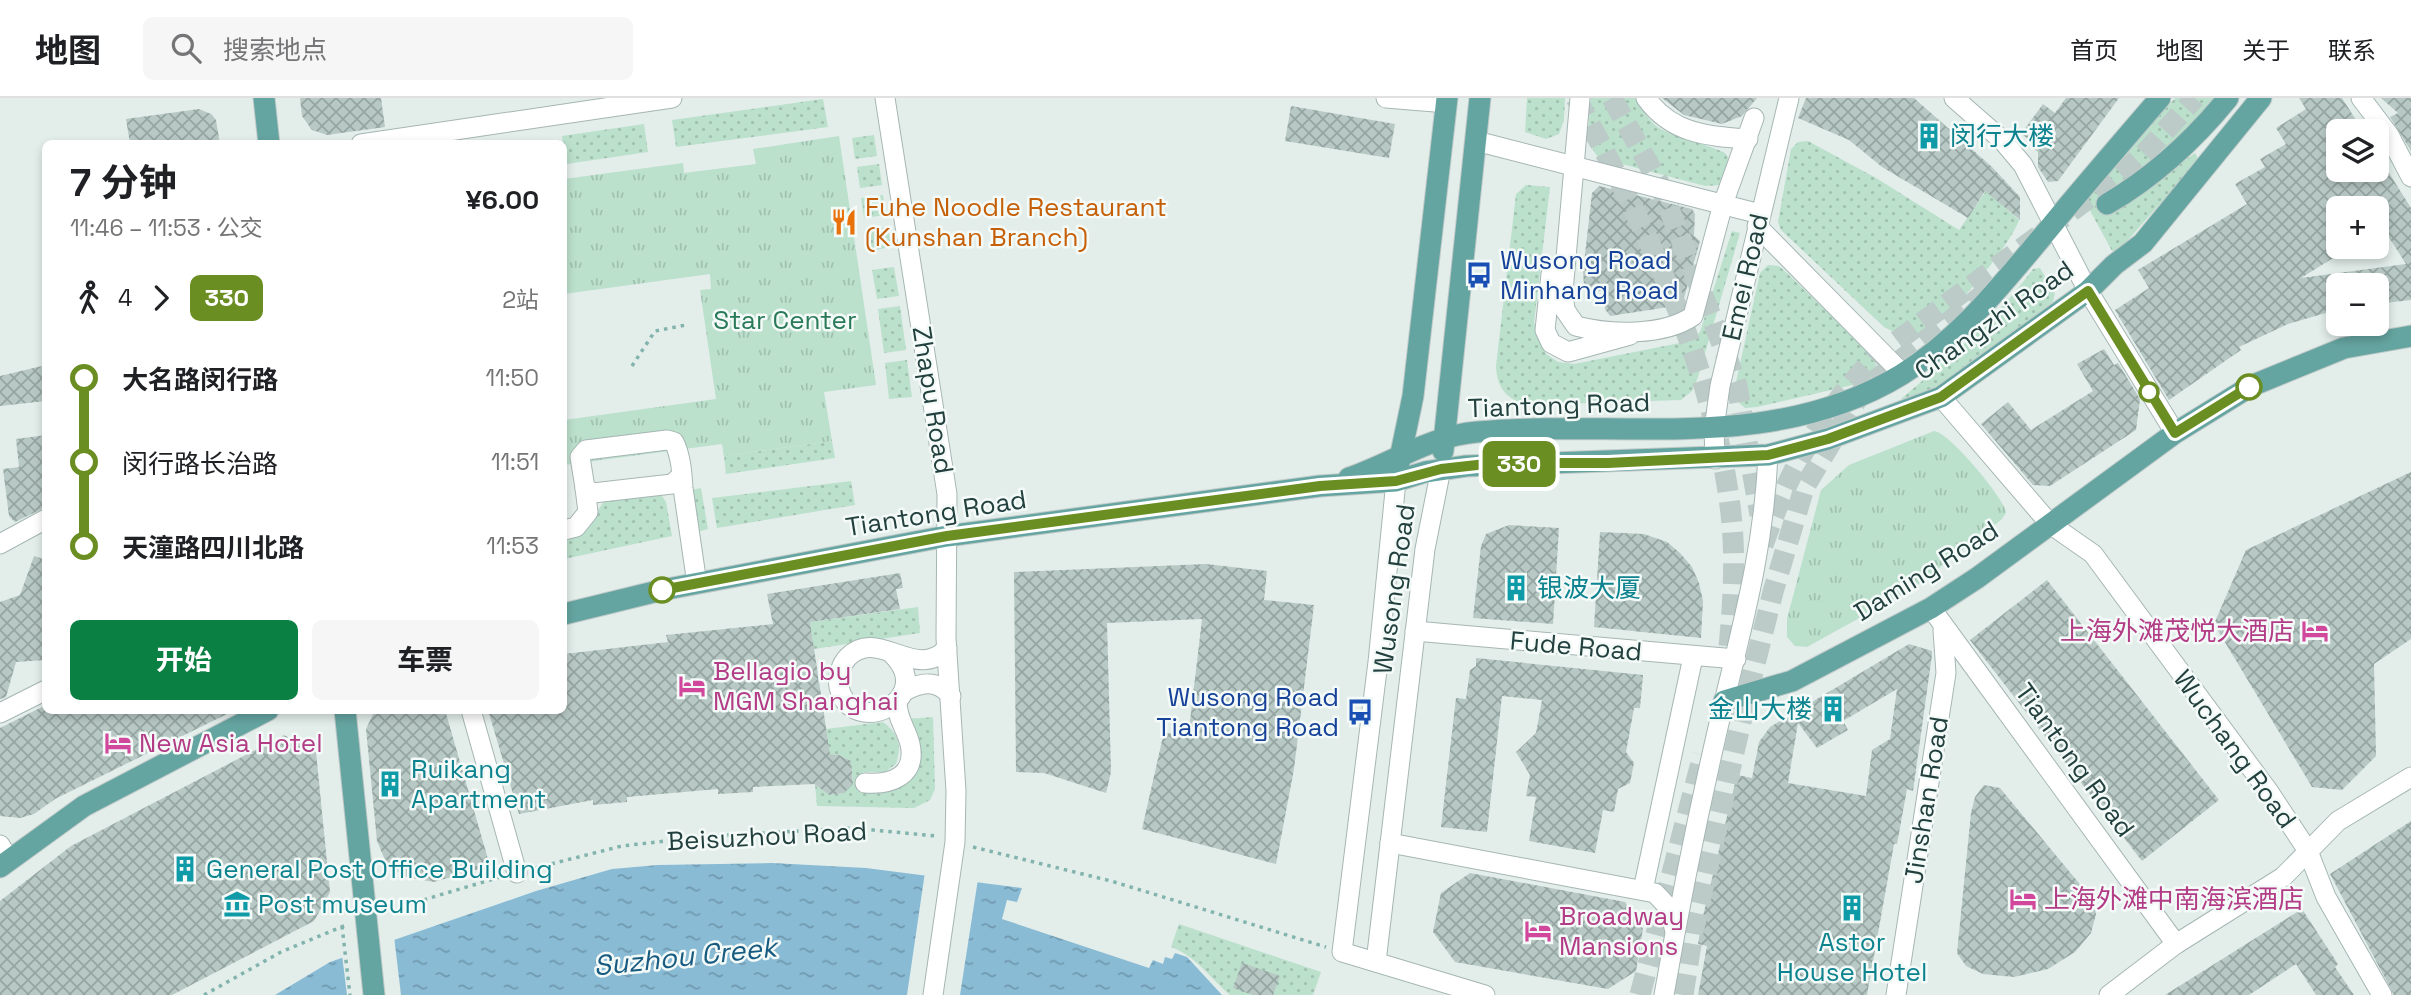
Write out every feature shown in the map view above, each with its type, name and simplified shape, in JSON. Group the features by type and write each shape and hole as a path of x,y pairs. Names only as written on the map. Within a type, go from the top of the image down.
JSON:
{"main road":[{"path":"264,98 269,140"},
{"name":"Wusong Road","path":"1441,469 1480,98"},
{"name":"Changzhi Road","path":"1767,424 1845,402 1903,374 1984,308 2160,98"},
{"path":"2107,204 2161,168 2202,130 2228,98"},
{"name":"Changzhi Road","path":"1768,455 1828,439 1941,397 2088,291 2114,265 2143,243 2261,98"},
{"name":"Wusong Road","path":"1396,481 1413,396 1447,101"},
{"name":"Daming Road","path":"1724,701 1792,681 1931,608 1978,578 2175,433 2251,386 2300,363 2344,348 2411,336"},
{"path":"1767,424 1768,455"},
{"name":"Tiantong Road","path":"1320,486 1375,468 1428,442 1475,432 1714,429 1767,424"},
{"name":"Tiantong Road","path":"567,613 697,584 947,536 1320,486 1396,481 1441,469 1495,463 1715,459 1768,455"},
{"path":"3,857 92,801 260,714"},
{"path":"345,714 374,995"}],"street":[{"path":"388,140 672,98"},
{"name":"Zhapu Road","path":"885,98 942,458 947,536 947,648 955,842 933,995"},
{"path":"1386,98 1447,101"},
{"path":"1580,98 1563,292 1565,310 1576,326 1594,331 1667,329 1693,316 1723,204 1754,118"},
{"path":"1647,98 1655,110 1672,124 1697,134 1748,139"},
{"name":"Emei Road","path":"1715,459 1714,429 1720,386 1789,98"},
{"path":"1954,98 1976,115 2015,155 2054,223 2088,291 2175,433"},
{"path":"2361,98 2389,135 2411,177"},
{"path":"1476,141 1723,204 1759,220 1903,374"},
{"path":"1551,274 1545,330 1551,343 1568,352 1584,350 1644,330"},
{"name":"Wuchang Road","path":"1941,397 2050,524 2092,554 2269,792 2308,851 2326,897 2382,995"},
{"path":"588,512 580,457 586,450 667,440 674,442 678,450 679,482 697,584"},
{"path":"1664,995 1675,931 1766,515 1768,455"},
{"name":"Wusong Road","path":"1376,962 1425,550 1441,469"},
{"name":"Wusong Road","path":"1342,952 1380,649 1396,481"},
{"path":"584,488 593,493 679,482"},
{"path":"567,529 576,527 605,492"},
{"path":"0,544 42,521"},
{"name":"Tiantong Road","path":"1931,608 2176,944"},
{"name":"Jinshan Road","path":"1896,995 1946,673 1946,643 1931,608"},
{"name":"Fude Road","path":"1415,631 1736,659"},
{"path":"905,733 888,718 858,710 850,705 839,687 839,676 848,657 857,650 868,647 905,659 929,660 941,656 947,648"},
{"path":"865,783 884,785 903,776 908,768 910,753 897,716 904,670 890,652"},
{"path":"1643,890 1693,657"},
{"path":"873,713 889,708 900,697 928,682 943,686 951,696"},
{"path":"0,713 42,692"},
{"path":"472,714 517,873"},
{"path":"2109,995 2176,944 2283,877 2338,821 2411,776"},
{"path":"1390,843 1655,893 1669,908 1675,931"},
{"path":"1342,952 1485,995"}],"path":[{"path":"632,366 655,331 686,325"},
{"name":"Beisuzhou Road","path":"204,995 281,952 365,917 517,873 622,846 709,836 852,828 922,833 1111,881 1342,952"},
{"path":"342,926 350,995"}],"green space":[{"path":"1527,98 1565,98 1564,120 1559,134 1546,139 1525,132"},
{"path":"1591,98 1635,98 1649,119 1659,128 1726,154 1729,166 1721,185 1705,186 1599,158 1589,137"},
{"path":"2175,98 2217,98 2162,150 2101,194 2111,213 2195,153 2199,160 2118,251 2112,251 2087,205 2088,195"},
{"path":"823,99 828,127 676,147 672,120"},
{"path":"644,124 648,152 567,164 567,140 563,140 562,136"},
{"path":"874,135 877,156 855,159 852,138"},
{"name":"Star Center","path":"839,136 876,385 824,392 832,441 724,456 722,444 567,465 567,420 716,399 700,290 711,289 710,274 567,294 567,179 683,163 684,173 756,164 753,149"},
{"path":"1808,141 1876,178 1959,230 1988,188 2005,201 2003,206 2019,220 2014,232 1989,266 1940,320 1915,336 1895,332 1884,327 1781,230 1778,222 1791,149 1798,142"},
{"path":"879,164 882,185 860,188 857,167"},
{"path":"1526,185 1550,187 1534,323 1546,354 1558,362 1574,364 1690,341 1700,332 1732,231 1740,233 1698,377 1692,391 1681,400 1529,405 1509,397 1501,387 1496,366 1516,194"},
{"path":"883,195 886,215 864,218 861,198"},
{"path":"888,227 891,247 869,251 866,230"},
{"path":"1768,265 1779,266 1870,353 1876,367 1870,381 1757,407 1745,408 1737,401 1734,391 1760,273"},
{"path":"894,267 899,296 877,299 872,270"},
{"path":"2040,268 2055,293 2053,302 1955,377 1903,403 1902,398 1988,321 2033,269"},
{"path":"900,306 906,350 884,353 878,309"},
{"path":"907,360 912,397 889,399 885,363"},
{"path":"1934,431 1951,442 1975,467 1996,494 2006,513 2001,520 1912,589 1807,647 1795,646 1787,637 1787,619 1821,490 1849,465"},
{"path":"832,441 835,458 726,474 724,456"},
{"path":"851,481 855,505 717,528 712,498"},
{"path":"701,488 708,529 697,532 691,490"},
{"path":"661,494 666,502 672,536 567,558 567,541 583,533 604,501"},
{"path":"918,607 920,633 814,649 810,622"},
{"path":"933,717 935,789 930,800 914,808 817,806 815,785 829,795 844,793 853,783 851,761 830,754 826,729 883,722 888,726 898,740 896,764 885,772 863,772 861,790 888,791 905,783 909,719"},
{"path":"1179,924 1321,972 1313,995 1230,995 1195,962 1171,947"}],"water":[{"name":"Suzhou Creek","path":"772,863 866,868 1022,888 1017,902 1007,900 1002,919 1149,968 1153,960 1163,964 1165,957 1172,959 1175,953 1187,957 1222,995 275,995 330,962 536,891 612,869 658,865"}],"pier":[{"path":"925,872 978,879 960,995 907,995"},
{"path":"394,936 401,995 347,995 342,955"}],"building":[{"path":"300,98 381,98 385,127 327,135 312,130 302,116"},
{"path":"1662,98 1757,98 1742,116 1722,124 1684,115"},
{"path":"1806,98 1914,98 1992,167 2020,197 2020,220 1985,191 1968,218 1882,167 1849,140 1798,118"},
{"path":"2066,98 2119,98 2058,181 2048,182 2038,167 2038,152 2033,148 2036,144 2021,134 2043,104 2055,113"},
{"path":"2299,98 2342,98 2355,119 2326,119 2326,182 2389,182 2389,173 2411,208 2411,300 2389,303 2389,273 2338,273 2406,264 2389,237 2389,196 2326,196 2326,259 2332,259 2301,278 2326,275 2326,313 2288,324 2239,347 2241,350 2169,400 2115,310 2149,288 2138,270 2247,204 2235,184 2265,167 2260,159 2286,144 2276,128 2306,109"},
{"path":"2381,98 2411,98 2411,151 2390,117 2398,113"},
{"path":"1291,106 1395,124 1389,158 1285,141"},
{"path":"199,109 211,114 216,120 219,140 129,140 126,119"},
{"path":"1599,186 1692,209 1695,214 1694,236 1700,241 1682,305 1610,316 1605,309 1604,291 1593,291 1584,285 1583,272 1592,193"},
{"path":"2104,349 2114,365 2118,363 2140,399 2136,430 2050,486 2033,485 1981,424 2008,402 2031,430 2093,391 2077,364"},
{"path":"42,366 42,401 0,406 0,376"},
{"path":"42,436 42,509 15,522 9,516 3,469 19,467 16,439"},
{"name":"上海外滩茂悦大酒店","path":"2411,472 2411,639 2374,664 2376,756 2342,790 2312,787 2214,624 2246,550"},
{"name":"银波大厦","path":"1509,525 1559,528 1553,624 1473,618 1481,546 1486,534"},
{"path":"1600,532 1644,534 1667,542 1680,553 1692,567 1699,583 1703,601 1701,638 1594,627"},
{"path":"34,556 42,559 42,660 16,662 6,697 0,699 0,602 20,595"},
{"path":"1206,564 1267,571 1264,600 1314,605 1294,769 1276,864 1142,829 1164,732 1188,738 1202,619 1107,623 1111,772 1106,793 1044,773 1016,772 1014,572"},
{"name":"Bellagio by MGM Shanghai","path":"900,573 903,588 896,589 900,609 810,622 830,754 851,761 853,784 844,793 829,795 814,784 753,787 753,792 718,794 718,789 627,797 627,802 593,805 593,800 519,814 489,714 567,714 567,654 668,642 666,635 773,624 767,594"},
{"path":"2047,580 2219,800 2142,861 1970,640"},
{"path":"1909,644 1932,651 1913,791 1907,789 1897,844 1894,844 1867,995 1698,995 1707,946 1698,944 1702,920 1737,775 1752,778 1759,742 1770,727","holes":["1897,689 1890,739 1872,750 1866,796 1788,783 1798,723 1817,748 1848,730 1843,721"]},
{"path":"1476,658 1643,675 1640,708 1634,708 1626,752 1634,763 1630,783 1618,789 1614,812 1603,810 1595,853 1529,841 1536,797 1526,796 1530,775 1516,752 1536,733 1542,700 1502,696 1487,832 1441,827 1456,698 1466,699 1470,670 1476,666"},
{"name":"New Asia Hotel","path":"42,707 42,714 227,714 55,799 34,814 20,818 0,816 0,728"},
{"path":"373,714 446,714 490,866 434,882 406,877 387,865 377,841 366,729"},
{"name":"General Post Office Building","path":"284,735 316,752 330,892 314,921 172,995 0,995 0,901 71,846"},
{"path":"1984,785 2000,788 2093,900 2096,914 2091,933 2075,952 2048,969 2014,977 1983,974 1966,966 1957,953 1971,813 1975,797"},
{"path":"2411,821 2411,995 2394,995 2330,874"},
{"name":"Broadway Mansions","path":"1470,873 1625,902 1643,929 1636,971 1608,989 1455,962 1433,932 1441,893"},
{"path":"2302,909 2338,964 2335,967 2354,995 2316,995 2296,964 2249,995 2165,995"},
{"path":"1242,963 1280,976 1273,995 1253,995 1233,988"}],"tunnel":[{"path":"1576,98 1651,247 1693,351 1709,405 1722,459 1733,531 1729,647"},
{"path":"1612,98 1659,183 1727,357 1737,386 1760,515"},
{"path":"1763,545 1784,492 1808,444 1839,399 1877,356 2112,181 2144,154 2195,98"},
{"path":"1683,995 1693,932 1746,700 1773,592 1804,488 1862,391 1985,293"},
{"path":"1640,995 1703,755"}],"bus line":[{"name":"330","path":"662,590 947,536 1320,486 1396,481 1441,469 1495,463 1608,463 1768,455 1828,439 1941,397 2088,291 2175,433 2249,387"}],"place":[{"name":"闵行大楼","path":"1929,136"},
{"name":"Fuhe Noodle Restaurant (Kunshan Branch)","path":"844,222"},
{"name":"Wusong Road Minhang Road","path":"1479,275"},
{"name":"银波大厦","path":"1516,588"},
{"name":"上海外滩茂悦大酒店","path":"2315,631"},
{"name":"Bellagio by MGM Shanghai","path":"692,686"},
{"name":"金山大楼","path":"1833,709"},
{"name":"Wusong Road Tiantong Road","path":"1360,712"},
{"name":"New Asia Hotel","path":"118,743"},
{"name":"Ruikang Apartment","path":"390,784"},
{"name":"General Post Office Building","path":"185,869"},
{"name":"上海外滩中南海滨酒店","path":"2023,899"},
{"name":"Post museum","path":"237,904"},
{"name":"Astor House Hotel","path":"1852,908"},
{"name":"Broadway Mansions","path":"1538,931"}]}
